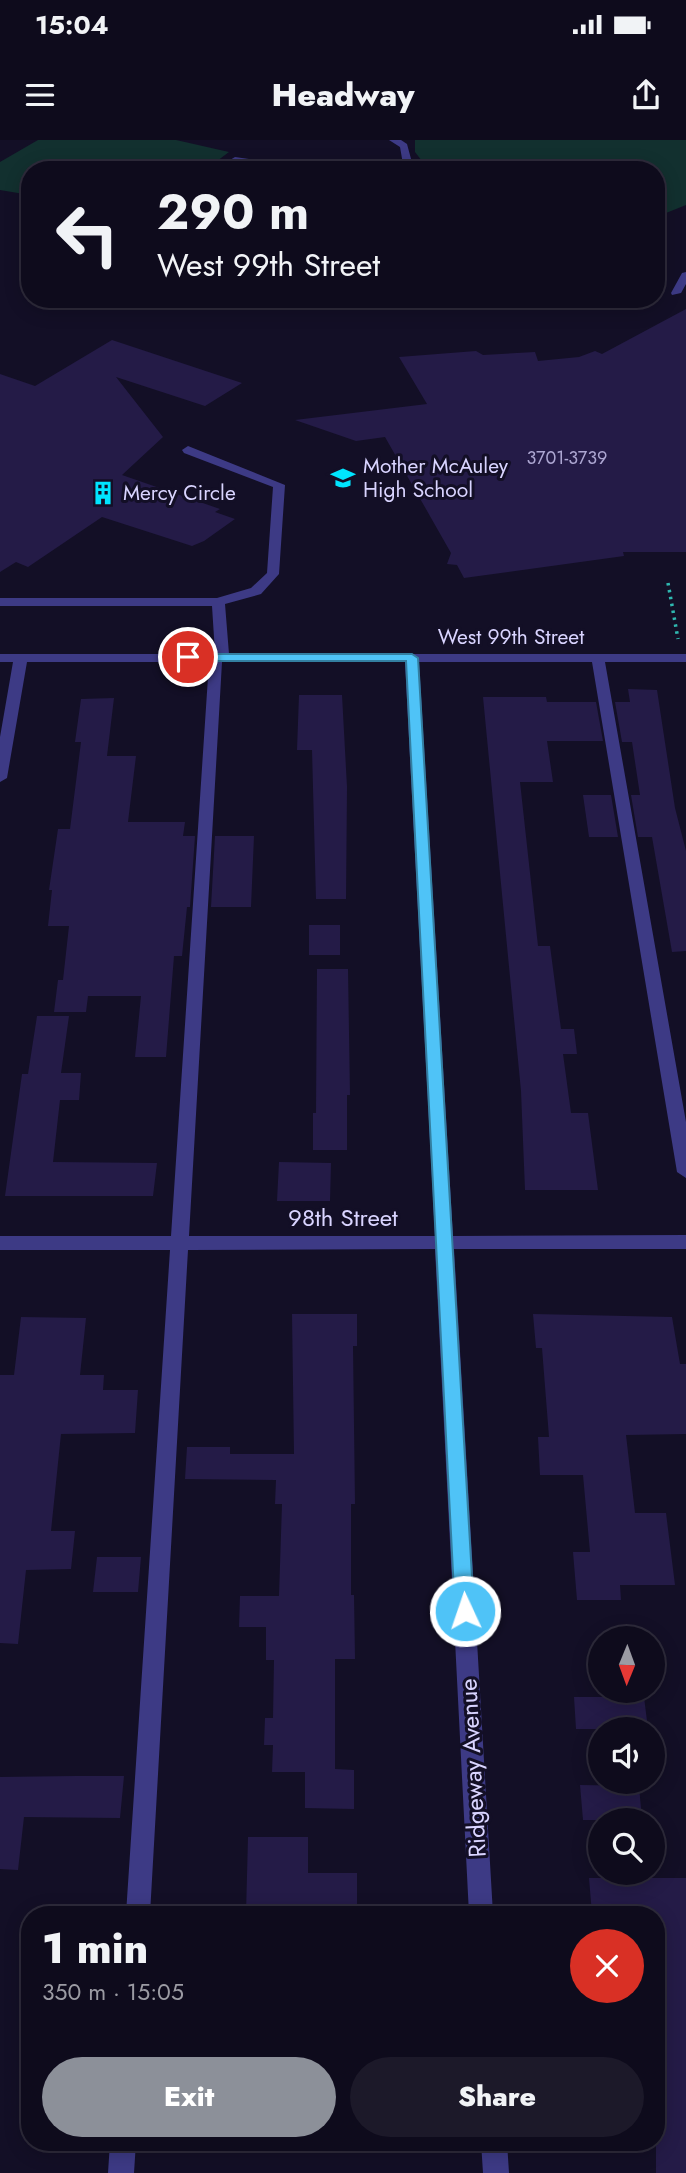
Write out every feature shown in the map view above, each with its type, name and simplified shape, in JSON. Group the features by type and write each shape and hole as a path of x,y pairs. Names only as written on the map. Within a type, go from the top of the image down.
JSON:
{"street":[{"path":"394,140 404,146 406,161"},
{"path":"235,160 242,161"},
{"path":"676,293 686,275"},
{"path":"0,601 218,602 256,591 273,574 279,485 188,450"},
{"path":"138,1906 219,657 218,602"},
{"name":"West 99th Street","path":"0,657 598,657 683,652"},
{"path":"0,778 21,657"},
{"path":"598,657 686,1172"},
{"name":"Ridgeway Avenue","path":"412,658 481,1906"},
{"name":"98th Street","path":"0,1243 686,1242"},
{"path":"121,2173 122,2151"},
{"path":"495,2151 496,2173"}],"path":[{"path":"668,583 683,652"}],"green space":[{"path":"38,140 176,140 229,152 217,161 21,161 21,194 0,190 0,162"},
{"path":"415,140 686,140 686,205 665,213 665,161 422,161 415,152"}],"building":[{"path":"686,309 686,552 623,552 624,556 464,578 457,565 447,564 451,553 385,437 356,441 295,420 427,404 399,357 476,351 483,355 535,352 538,361 579,357 595,351 602,354"},
{"path":"112,340 242,383 205,406 116,377 163,437 122,475 220,509 215,512 235,519 204,541 192,546 102,517 28,567 16,562 0,572 0,374 35,386"},
{"path":"628,689 657,690 675,808 686,851 686,951 672,952 652,837 638,837 631,795 640,795 632,742 622,742 615,702 630,702"},
{"path":"299,695 342,695 347,787 346,899 316,899 312,750 297,750"},
{"path":"483,697 546,697 547,702 596,702 603,741 547,741 553,782 520,782 538,946 550,946 561,1029 574,1029 577,1054 563,1054 571,1113 588,1113 598,1190 525,1190 521,1091"},
{"path":"114,698 107,756 136,756 128,822 185,822 183,836 195,836 190,907 187,907 182,956 174,956 166,1057 135,1057 141,996 88,996 86,1012 54,1012 58,980 63,980 69,926 48,926 52,890 49,890 58,829 70,829 81,742 75,742 81,699"},
{"path":"583,795 611,795 618,837 589,837"},
{"path":"215,836 254,836 251,907 211,907"},
{"path":"309,925 340,925 340,955 309,955"},
{"path":"317,969 348,969 350,1095 347,1095 347,1150 313,1150 313,1113 316,1113"},
{"path":"37,1016 69,1016 61,1073 81,1073 79,1100 60,1100 53,1162 157,1163 153,1196 5,1196 22,1074 28,1074"},
{"path":"279,1162 331,1163 330,1201 277,1201"},
{"path":"292,1314 357,1314 357,1346 353,1346 355,1504 351,1504 351,1595 354,1595 355,1659 335,1659 335,1769 354,1770 354,1809 305,1808 305,1772 272,1772 273,1745 264,1745 265,1718 273,1718 274,1660 266,1660 266,1627 239,1627 240,1596 279,1596 282,1504 275,1504 276,1480 185,1479 187,1447 230,1447 230,1454 294,1454"},
{"path":"533,1314 672,1317 680,1364 686,1364 686,1434 626,1435 635,1513 666,1513 675,1585 620,1585 621,1600 577,1600 573,1552 590,1552 583,1475 540,1475 538,1437 549,1437 542,1348 536,1348"},
{"path":"21,1317 86,1318 80,1375 104,1375 103,1390 138,1390 135,1433 61,1434 51,1531 75,1531 71,1569 26,1570 18,1644 0,1643 0,1375 14,1375"},
{"path":"97,1557 141,1557 138,1592 93,1592"},
{"path":"574,1697 588,1697 588,1703 645,1703 646,1717 588,1717 588,1729 576,1729"},
{"path":"124,1776 120,1818 24,1817 18,1870 0,1869 0,1777"},
{"path":"580,1785 588,1785 588,1794 640,1794 641,1808 588,1808 588,1820 583,1820"},
{"path":"248,1837 308,1837 308,1873 357,1873 357,1906 246,1906"},
{"path":"665,1878 686,1878 686,2173 656,2173 656,2151 665,2151 665,1906 591,1906 590,1885 665,1885"}],"place":[{"name":"Mother McAuley High School","path":"343,478"},
{"name":"Mercy Circle","path":"103,493"}],"route":[{"path":"188,657 412,658 465,1611"}]}
